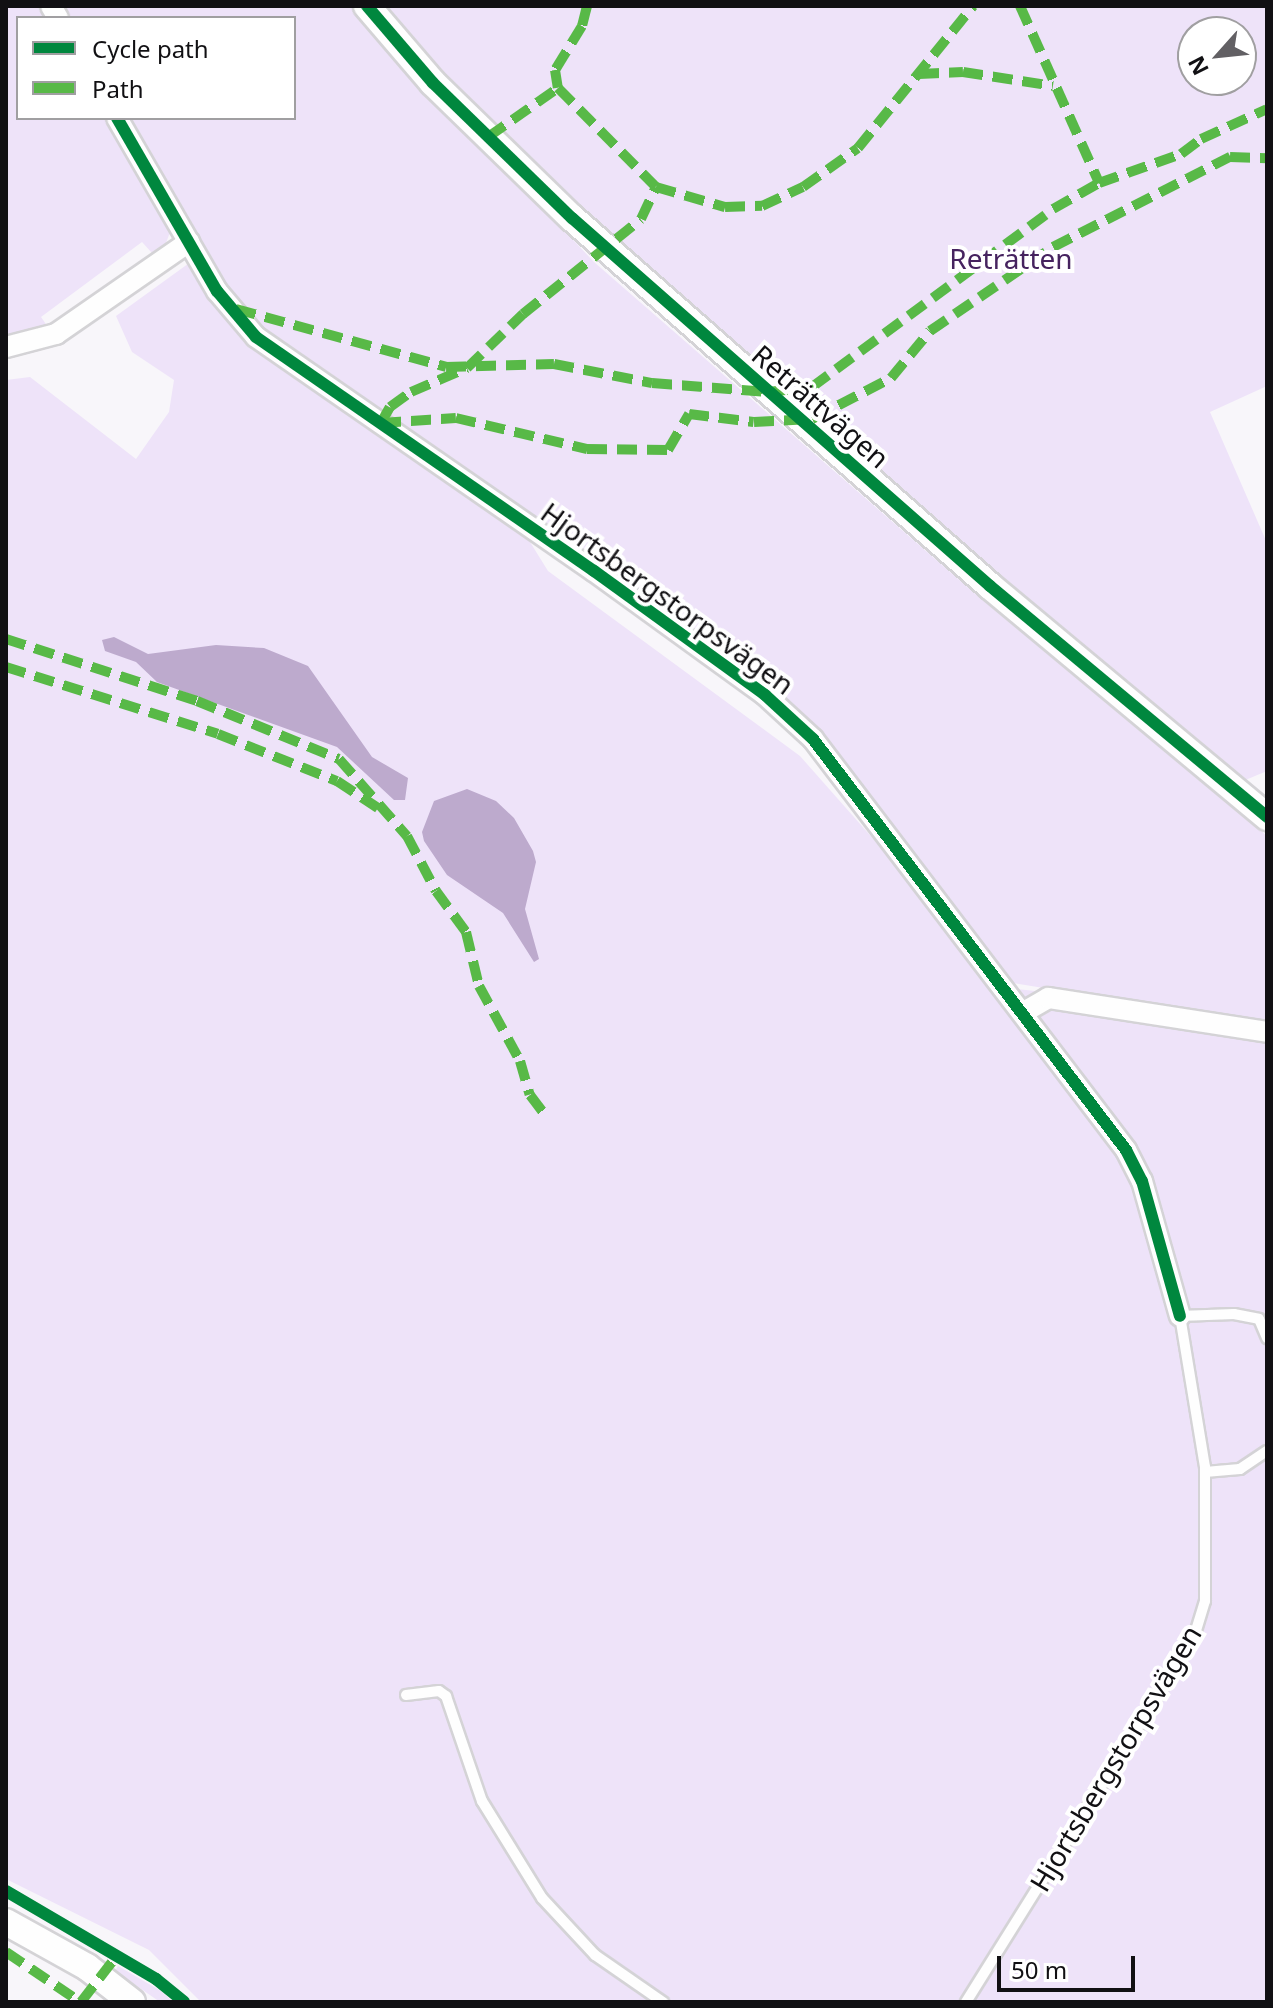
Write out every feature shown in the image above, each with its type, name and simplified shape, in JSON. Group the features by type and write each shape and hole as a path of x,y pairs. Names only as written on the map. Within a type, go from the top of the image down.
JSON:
{"street":[{"name":"Reträttvägen","path":"367,6 433,83 572,218 990,586 1267,817"},
{"name":"Hjortsbergstorpsvägen","path":"118,120 235,318 256,337 607,580 790,716 822,750 1126,1150 1142,1181 1180,1316"},
{"path":"6,347 56,334 189,242"},
{"path":"1024,1012 1048,998 1267,1032"},
{"path":"6,1922 87,1967 132,2002"}],"lane":[{"path":"1180,1316 1234,1314 1259,1319 1267,1338"},
{"name":"Hjortsbergstorpsvägen","path":"966,2002 1194,1637 1208,1575 1205,1472 1180,1316"},
{"path":"1205,1472 1240,1469 1263,1461 1267,1451"},
{"path":"406,1695 439,1691 446,1696 482,1801 542,1898 595,1955 663,2002"}],"green space":[{"path":"6,6 44,6 50,16 16,16 16,120 110,120 172,227 166,243 152,253 142,242 41,317 48,327 6,340"},
{"path":"57,6 353,6 594,262 972,591 1267,836 1267,2002 201,2002 149,1950 6,1879 6,380 30,377 136,459 169,412 174,380 132,352 116,316 203,253 124,120 296,120 296,16 63,16","holes":["512,500 795,714 883,813 1013,983 1105,998 1005,988 800,756 548,571 517,521"]},
{"name":"Reträtten","path":"378,6 1267,6 1267,386 1210,412 1267,543 1267,771 1243,781 609,246"},
{"path":"118,1966 161,1991 173,2002 160,2002 115,1971"}],"shaded area":[{"path":"114,637 148,654 216,645 264,648 308,666 372,757 408,778 405,800 394,800 337,747 157,682 136,662 105,651 102,640"},
{"path":"467,789 496,801 514,818 533,851 536,862 525,909 539,959 534,962 503,913 447,875 424,841 422,832 434,801"}],"marked path":[{"path":"587,6 582,26 555,70 558,88 656,187 725,207 762,206 803,187 858,148 973,6"},
{"path":"1020,6 1099,183"},
{"path":"919,74 963,72 1053,86"},
{"path":"488,137 558,88"},
{"path":"236,309 446,367 554,364 652,383 768,392 812,387 1053,209 1099,183 1181,154 1201,139 1267,109"},
{"path":"381,423 456,418 587,449 668,450 689,414 754,422 812,419 891,378 930,331 1053,247 1230,157 1267,158"},
{"path":"381,423 390,407 411,392 467,368 523,314 641,219 656,187"},
{"path":"6,639 197,701 339,759 407,836 436,891 466,932 479,986 520,1061 530,1095 543,1112"},
{"path":"6,667 218,734 337,781 378,808"},
{"path":"6,1952 80,2002"},
{"path":"81,2002 115,1958"}],"cycle path":[{"path":"367,6 433,83 572,218 990,586 1267,817"},
{"path":"118,120 217,291 256,337 594,571 765,695 813,739 1126,1150 1142,1181 1180,1316"},
{"path":"6,1891 156,1979 184,2002"}]}
